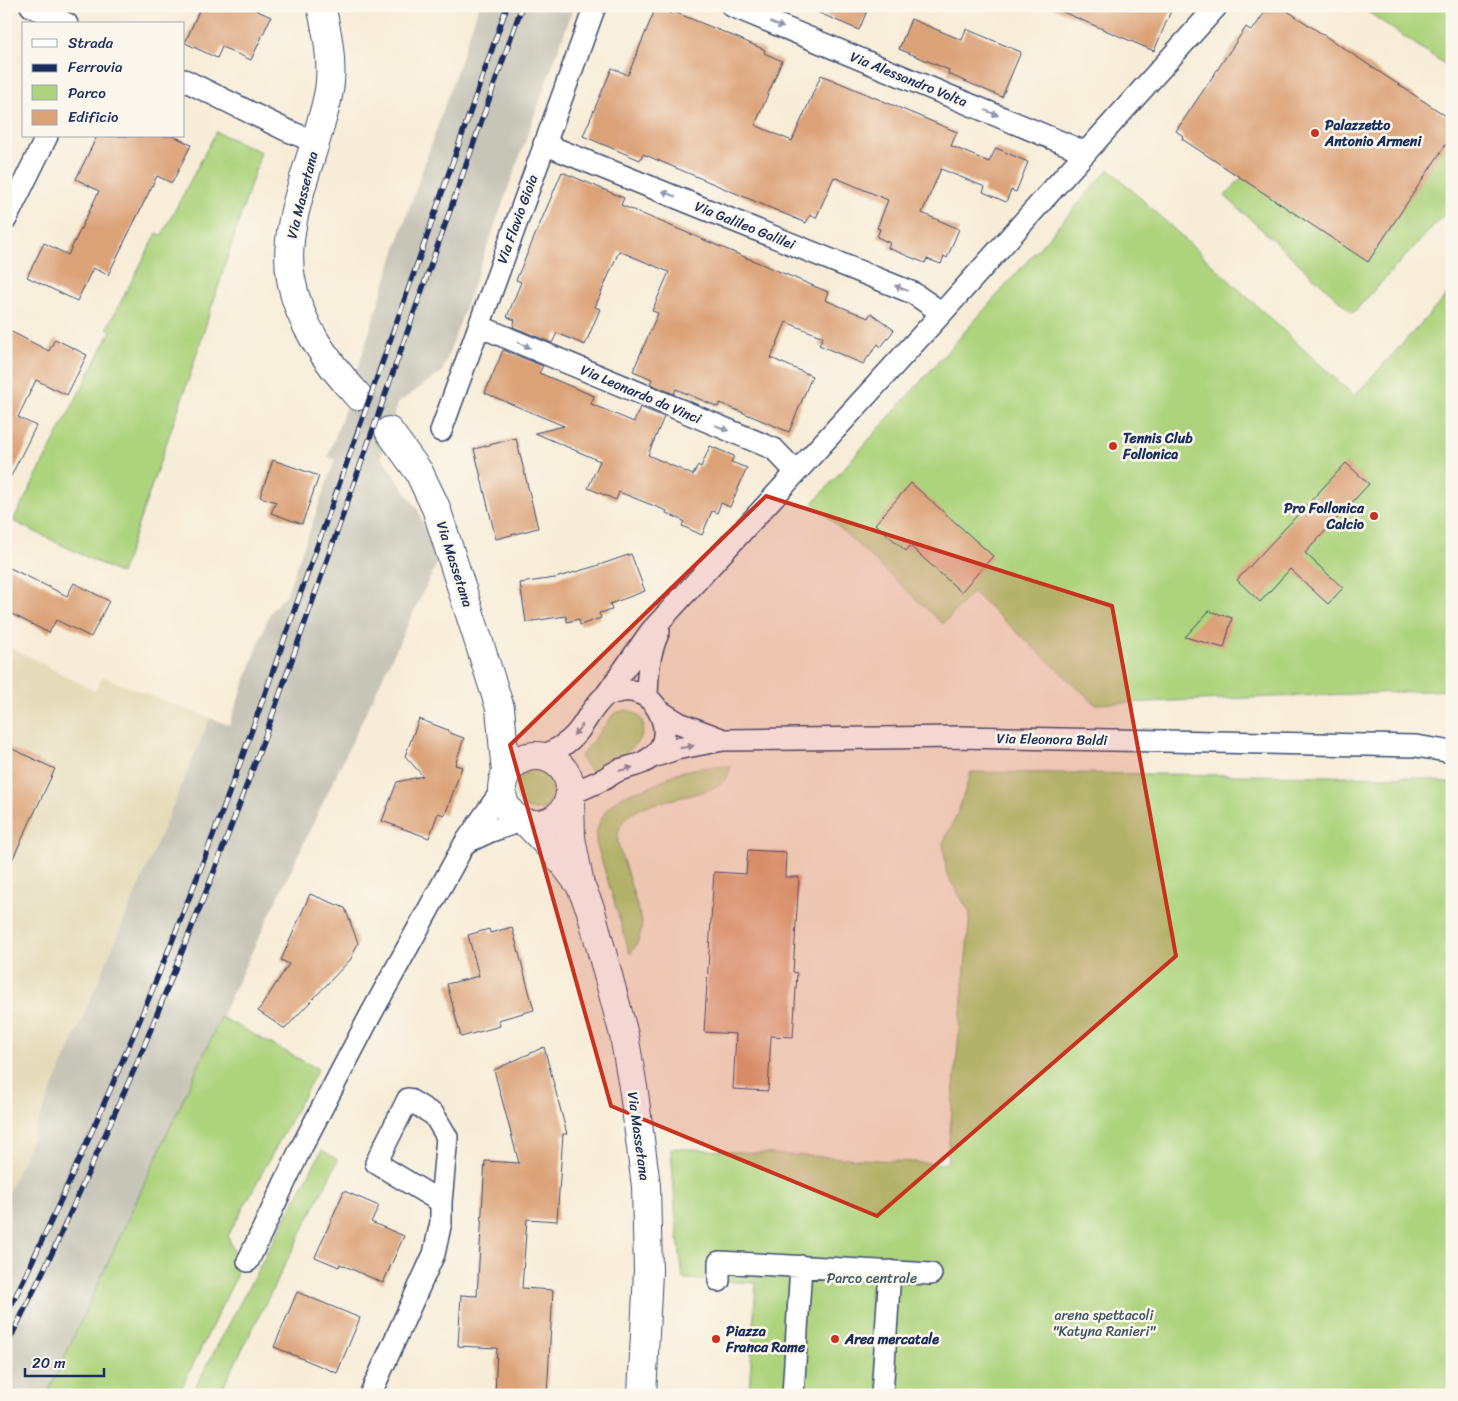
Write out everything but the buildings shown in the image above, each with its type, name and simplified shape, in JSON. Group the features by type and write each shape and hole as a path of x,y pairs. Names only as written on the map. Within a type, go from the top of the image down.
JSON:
{"main road":[{"name":"Via Massetana","path":"321,6 331,60 330,83 316,142 292,226 289,250 290,278 295,298 312,337 324,356 358,396"},
{"name":"Via Massetana","path":"389,430 419,472 436,508 500,708 504,782 503,799 513,816 524,822 554,852 580,885"},
{"name":"Via Massetana","path":"500,708 522,737 540,756 553,760 562,767 568,776 571,788 571,838 580,885 590,908 624,1035 634,1093 646,1186 648,1270 642,1395"},
{"path":"504,782 513,765 522,759 540,756"},
{"path":"524,822 548,823 558,817 565,809 570,797"}],"street":[{"path":"31,6 63,22"},
{"name":"Via Flavio Gioia","path":"441,431 595,6"},
{"name":"Via Alessandro Volta","path":"732,6 1085,152"},
{"path":"540,756 556,750 582,726 651,631 942,313 1217,6"},
{"path":"185,80 286,130 316,142"},
{"path":"6,219 47,138"},
{"name":"Via Galileo Galilei","path":"544,144 913,293 942,313"},
{"name":"Via Leonardo da Vinci","path":"479,326 774,450 796,472"},
{"path":"650,758 663,743 663,723 653,704 648,666 651,650 667,613"},
{"name":"Via Eleonora Baldi","path":"606,695 626,691 636,692 679,722 724,740 969,738 1416,746 1452,752"},
{"path":"570,797 619,770 641,764 650,758 676,749 724,740"},
{"path":"248,1261 299,1152 370,1016 465,843 504,782"},
{"path":"465,843 506,825 524,822"},
{"path":"370,1395 434,1254 441,1222 447,1137 434,1115 408,1099 376,1163 441,1202"},
{"path":"719,1281 719,1262 931,1274"},
{"path":"793,1395 801,1266"},
{"path":"882,1395 890,1271"}],"highlighted area":[{"path":"766,496 1112,606 1176,956 877,1216 611,1106 510,745"}],"shaded area":[{"path":"479,6 574,6 442,372 398,403 381,456 418,510 437,563 221,1017 47,1395 6,1395 6,1198 210,718 229,725 270,613 287,593 335,460 328,457 403,226"},
{"path":"6,645 95,691 103,677 210,718 6,1198"}],"green space":[{"path":"1359,6 1452,6 1452,69"},
{"path":"216,132 261,152 188,381 121,574 13,521 111,331 107,328 157,233 162,235"},
{"path":"1452,135 1452,206 1353,313 1225,196 1241,178"},
{"name":"Tennis Club Follonica","path":"1109,169 1354,396 1452,290 1452,690 1095,704 973,592 943,624 813,503"},
{"path":"626,710 637,714 641,718 643,732 639,740 625,753 591,772 580,757 612,716 615,713"},
{"path":"731,766 724,780 710,789 649,805 632,813 621,826 618,844 642,922 639,939 630,954 596,842 602,817 612,804 626,794 654,785 677,773 697,768"},
{"path":"540,770 547,773 553,779 556,790 555,798 547,807 540,810 532,810 525,807 517,798 516,786 519,779 528,771"},
{"path":"971,772 1415,777 1452,783 1452,1395 749,1395 756,1283 683,1279 676,1220 671,1148 947,1164 970,913 947,875 943,843 957,815"},
{"path":"221,1017 318,1069 228,1236 238,1264 235,1279 178,1395 47,1395"},
{"path":"322,1150 338,1160 219,1395 191,1395"}],"tunnel":[{"path":"358,396 389,431"}],"railway":[{"path":"6,1316 108,1095 178,927 215,831 507,6"},
{"path":"6,1347 55,1247 138,1061 212,877 264,739 522,6"}],"place":[{"name":"Palazzetto Antonio Armeni","path":"1315,133"},
{"name":"Tennis Club Follonica","path":"1113,446"},
{"name":"Pro Follonica Calcio","path":"1374,516"},
{"name":"Piazza Franca Rame","path":"716,1339"},
{"name":"Area mercatale","path":"835,1339"}],"park label":[{"name":"Parco centrale","path":"872,1278"},
{"name":"arena spettacoli \"Katyna Ranieri\"","path":"1104,1324"}]}
